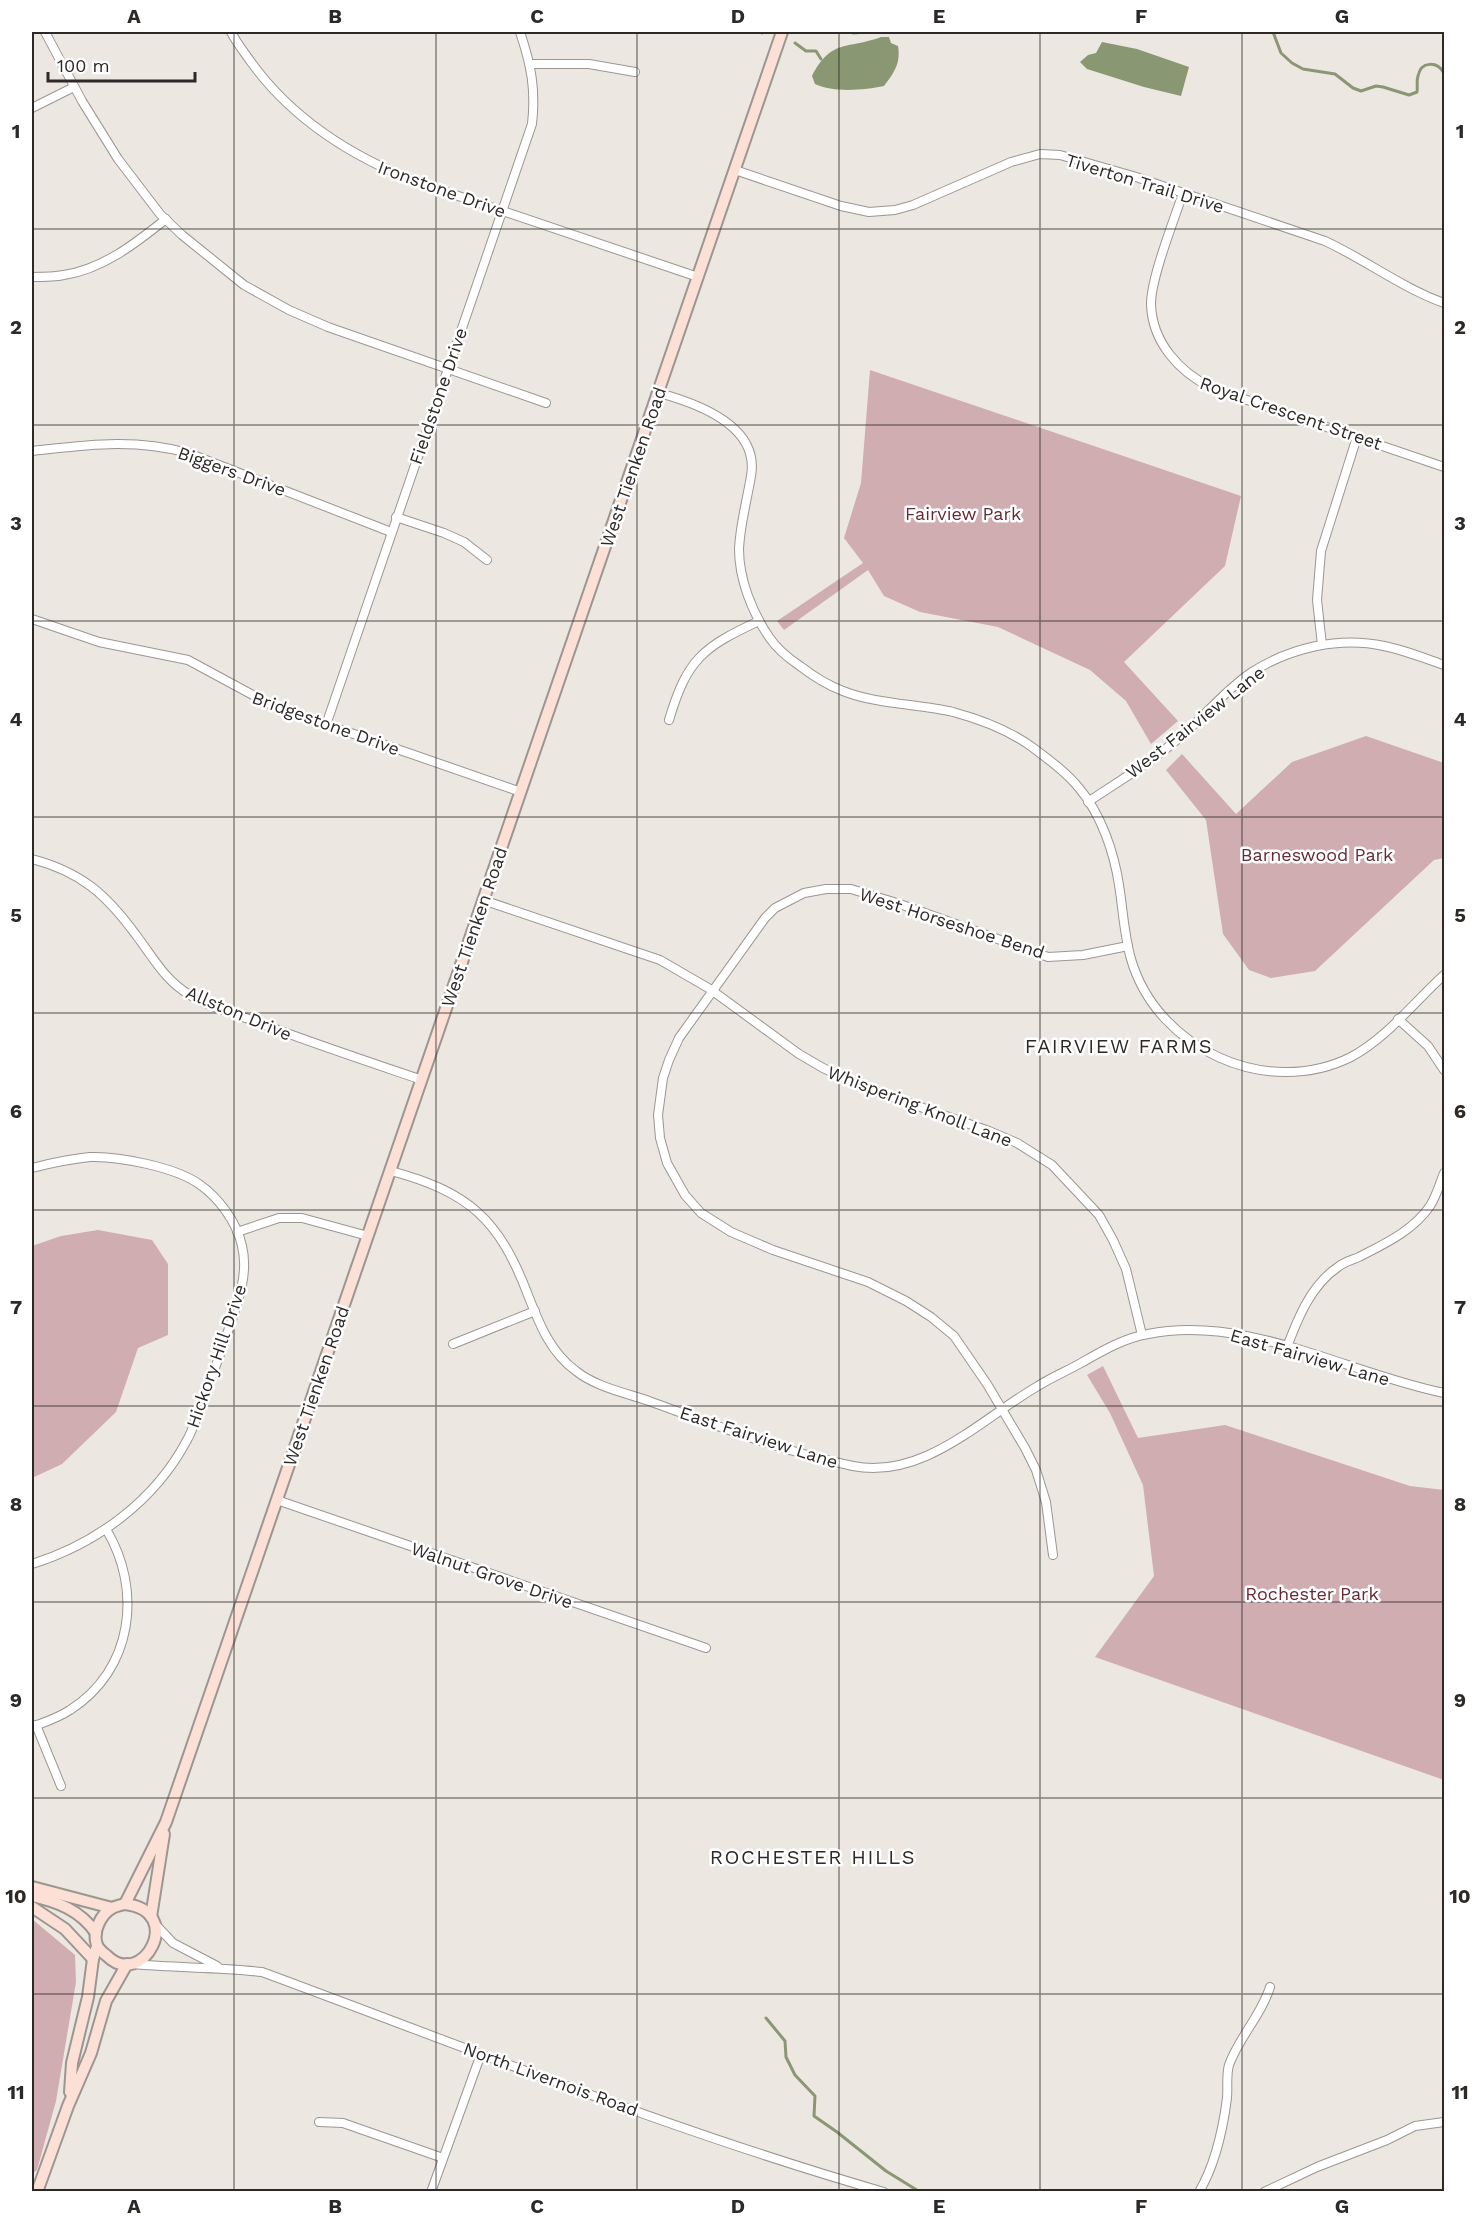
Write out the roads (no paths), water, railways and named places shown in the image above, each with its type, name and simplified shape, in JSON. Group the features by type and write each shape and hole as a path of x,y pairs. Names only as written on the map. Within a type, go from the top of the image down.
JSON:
{"street":[{"path":"45,32 74,87 118,159 166,219 182,235 244,285 289,310 328,327 546,404"},
{"name":"Ironstone Drive","path":"231,32 257,71 281,99 332,140 359,157 385,170 698,277"},
{"name":"Fieldstone Drive","path":"326,725 532,124 534,88 531,64 520,32"},
{"name":"West Tienken Road","path":"126,1904 166,1822 782,32"},
{"path":"531,64 589,64 635,72"},
{"path":"32,108 74,87"},
{"name":"Tiverton Trail Drive","path":"735,170 841,206 869,212 904,208 1011,162 1040,154 1060,156 1096,165 1325,241 1351,253 1421,295 1444,303"},
{"name":"Royal Crescent Street","path":"1183,194 1156,276 1151,302 1155,327 1179,367 1194,379 1212,388 1444,467"},
{"path":"32,277 84,271 133,246 166,219"},
{"path":"658,393 684,400 713,412 736,430 745,443 752,459 752,475 739,550 745,584 753,609 777,648 817,678 845,692 954,712 1000,729 1029,745 1062,771 1080,789 1114,859 1128,946 1142,984 1165,1020 1197,1047 1219,1058 1268,1072 1289,1073 1317,1070 1335,1064 1372,1043 1444,975"},
{"path":"1322,645 1317,600 1321,551 1357,437"},
{"name":"Biggers Drive","path":"32,451 113,443 169,448 229,468 391,531"},
{"path":"396,517 464,542 487,560"},
{"name":"Bridgestone Drive","path":"32,619 99,642 188,660 273,706 521,792"},
{"path":"669,720 677,693 696,660 709,647 730,634 759,621"},
{"name":"West Fairview Lane","path":"1088,802 1159,755 1252,672 1299,650 1322,645 1354,643 1382,645 1444,665"},
{"name":"Allston Drive","path":"32,860 54,865 79,877 96,889 136,934 166,977 191,996 282,1032 422,1080"},
{"name":"West Horseshoe Bend","path":"1053,1555 1042,1488 1025,1448 954,1336 931,1317 906,1301 868,1282 748,1241 700,1213 685,1195 667,1162 660,1137 658,1115 663,1078 679,1038 765,918 775,908 804,893 826,889 851,890 897,903 1048,957 1083,955 1128,946"},
{"name":"Whispering Knoll Lane","path":"483,900 660,960 713,992 799,1054 823,1068 869,1089 989,1131 1017,1143 1052,1165 1099,1215 1113,1240 1126,1269 1142,1335"},
{"path":"1398,1019 1428,1046 1444,1070"},
{"name":"Hickory Hill Drive","path":"32,1168 56,1161 91,1157 116,1159 159,1167 198,1183 216,1199 234,1224 242,1246 244,1267 242,1285 219,1357 188,1439 168,1471 151,1490 106,1529 56,1557 32,1564"},
{"name":"East Fairview Lane","path":"391,1171 415,1177 448,1191 467,1203 494,1227 511,1254 549,1342 577,1372 596,1382 815,1458 857,1467 902,1465 928,1455 948,1445 1039,1385 1112,1346 1142,1335 1171,1330 1209,1330 1250,1337 1398,1383 1444,1393"},
{"path":"1287,1347 1311,1295 1322,1281 1338,1267 1398,1236 1413,1225 1430,1206 1444,1173"},
{"path":"237,1232 279,1218 302,1218 368,1236"},
{"path":"453,1344 535,1311"},
{"name":"Walnut Grove Drive","path":"277,1500 706,1648"},
{"path":"61,1786 34,1726 70,1710 90,1694 106,1676 127,1626 128,1591 124,1567 106,1529"},
{"name":"West Tienken Road","path":"153,1921 166,1822"},
{"path":"32,1887 112,1908"},
{"path":"32,1896 64,1904 87,1920 96,1933"},
{"path":"69,2101 72,2063 88,1997 97,1946 96,1933 101,1918 112,1908 126,1904 142,1908 153,1921 156,1937 152,1950 143,1959 129,1964 118,1963 97,1946"},
{"path":"32,1907 65,1929 93,1959"},
{"name":"North Livernois Road","path":"153,1921 173,1943 218,1967"},
{"path":"38,2192 69,2101 91,2053 106,2001 129,1964"},
{"name":"North Livernois Road","path":"129,1964 218,1967 262,1972 609,2101 800,2168 884,2192"},
{"path":"1199,2192 1206,2180 1214,2156 1227,2100 1228,2069 1266,2002 1270,1987"},
{"path":"431,2192 482,2054"},
{"path":"319,2122 343,2123 443,2158"},
{"path":"1264,2192 1317,2166 1387,2140 1415,2126 1444,2122"}],"waterway":[{"path":"853,33 866,32"},
{"path":"1273,32 1281,53 1292,63 1303,69 1335,74 1353,88 1361,91 1376,86 1409,95 1417,92 1418,76 1426,65 1437,66 1444,73"},
{"path":"795,43 806,51 816,51 821,59"},
{"path":"766,2018 785,2041 786,2057 795,2075 815,2096 814,2116 886,2171 920,2192"}],"district":[{"name":"FAIRVIEW FARMS","path":"1119,1046"},
{"name":"ROCHESTER HILLS","path":"813,1857"}],"park label":[{"name":"Fairview Park","path":"963,513"},
{"name":"Barneswood Park","path":"1317,854"},
{"name":"Rochester Park","path":"1312,1593"}]}
